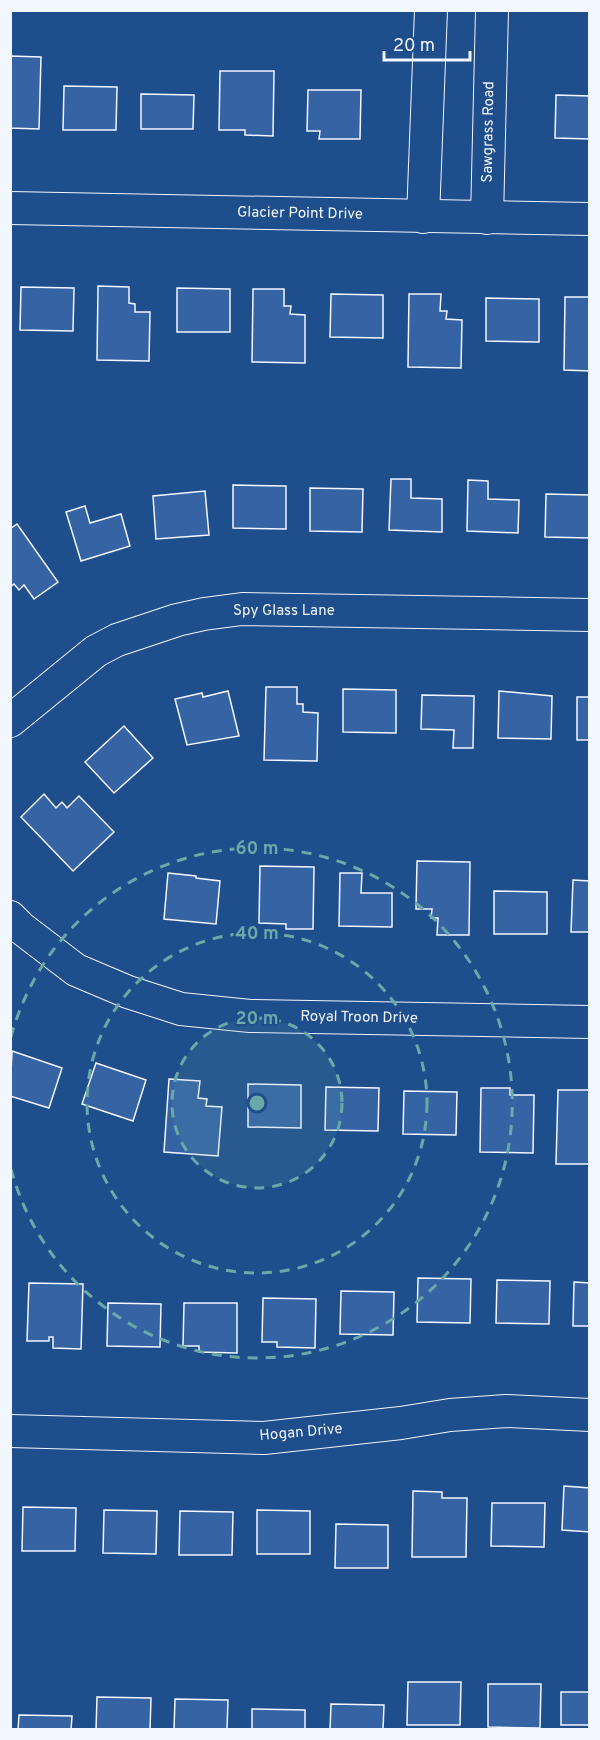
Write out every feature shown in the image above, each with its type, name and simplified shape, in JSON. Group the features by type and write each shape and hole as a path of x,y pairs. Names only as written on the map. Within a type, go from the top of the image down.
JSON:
{"street":[{"path":"423,217 431,10"},
{"name":"Sawgrass Road","path":"487,218 492,10"},
{"name":"Glacier Point Drive","path":"10,208 590,219"},
{"name":"Spy Glass Lane","path":"10,721 96,651 141,631 204,614 242,609 590,615"},
{"name":"Royal Troon Drive","path":"10,917 76,970 128,992 182,1009 250,1016 590,1022"},
{"name":"Hogan Drive","path":"10,1431 264,1438 401,1423 450,1415 506,1411 590,1415"}],"building":[{"path":"10,56 41,57 39,129 10,128"},
{"path":"220,71 274,71 273,136 245,135 245,130 219,130"},
{"path":"64,86 117,87 116,130 63,130"},
{"path":"308,90 361,90 360,139 319,139 320,131 307,131"},
{"path":"141,94 194,95 193,129 141,129"},
{"path":"556,95 590,96 590,139 555,138"},
{"path":"98,286 129,287 129,303 135,304 135,312 150,312 149,361 97,360"},
{"path":"21,287 74,288 73,331 20,330"},
{"path":"177,288 230,289 230,332 177,332"},
{"path":"253,289 284,289 284,306 291,306 290,314 305,315 305,363 252,362"},
{"path":"331,294 383,295 383,338 330,337"},
{"path":"409,294 441,294 440,311 447,311 446,319 462,320 461,368 408,367"},
{"path":"565,297 590,297 590,371 564,370"},
{"path":"486,298 539,299 539,342 486,341"},
{"path":"391,479 411,479 411,498 442,499 442,532 389,530"},
{"path":"468,480 488,481 488,499 519,500 518,533 467,531"},
{"path":"233,485 286,486 286,529 233,528"},
{"path":"310,488 363,489 362,532 310,531"},
{"path":"205,491 209,535 156,539 153,496"},
{"path":"546,494 590,495 590,538 545,537"},
{"path":"85,506 90,523 121,514 130,546 81,561 66,512"},
{"path":"17,524 58,582 34,599 24,585 19,590 14,584 10,587 10,529"},
{"path":"266,687 297,687 297,704 303,704 303,712 318,713 317,761 264,760"},
{"path":"343,689 396,690 396,733 343,732"},
{"path":"228,691 239,736 187,745 175,699 202,693 203,697"},
{"path":"499,691 552,696 551,739 498,738"},
{"path":"422,695 474,696 473,748 453,748 454,730 421,729"},
{"path":"577,697 590,697 590,740 577,740"},
{"path":"124,726 153,758 114,793 85,762"},
{"path":"44,794 56,808 62,802 67,808 79,796 114,832 73,871 21,817"},
{"path":"417,861 470,862 469,935 437,935 438,918 431,918 432,909 416,909"},
{"path":"260,866 314,867 313,929 286,929 286,924 259,923"},
{"path":"168,873 220,881 216,924 164,919"},
{"path":"340,873 362,873 361,893 392,893 392,927 339,926"},
{"path":"573,880 590,881 590,932 571,932"},
{"path":"494,891 547,892 547,934 494,934"},
{"path":"12,1051 62,1068 49,1108 10,1096"},
{"path":"96,1063 146,1080 133,1121 82,1104"},
{"path":"169,1079 200,1081 198,1098 207,1099 206,1106 222,1107 218,1156 164,1152"},
{"path":"248,1084 301,1085 301,1128 248,1127"},
{"path":"326,1087 379,1088 378,1131 325,1130"},
{"path":"481,1088 510,1088 510,1095 534,1095 533,1153 480,1152"},
{"path":"558,1090 589,1090 590,1164 556,1164"},
{"path":"404,1091 457,1092 456,1135 403,1134"},
{"path":"418,1278 471,1279 470,1323 417,1322"},
{"path":"497,1280 550,1281 549,1324 496,1323"},
{"path":"574,1282 590,1283 590,1326 573,1326"},
{"path":"29,1283 83,1284 81,1349 53,1348 53,1337 49,1337 49,1341 27,1341"},
{"path":"341,1291 394,1292 393,1335 340,1334"},
{"path":"263,1298 316,1299 315,1348 277,1347 277,1342 262,1342"},
{"path":"108,1303 161,1304 160,1347 107,1346"},
{"path":"184,1303 237,1303 237,1353 199,1352 199,1346 183,1346"},
{"path":"564,1486 590,1488 590,1532 562,1530"},
{"path":"413,1491 442,1492 442,1498 467,1498 466,1557 412,1557"},
{"path":"492,1503 545,1503 544,1547 491,1546"},
{"path":"23,1507 76,1508 75,1551 22,1551"},
{"path":"104,1510 157,1511 156,1554 103,1553"},
{"path":"257,1510 310,1511 310,1554 257,1554"},
{"path":"180,1511 233,1512 232,1555 179,1555"},
{"path":"336,1524 388,1525 388,1568 335,1568"},
{"path":"408,1682 461,1682 460,1725 407,1725"},
{"path":"488,1684 541,1684 540,1728 488,1727"},
{"path":"561,1692 590,1692 590,1725 561,1725"},
{"path":"97,1697 151,1698 150,1730 96,1730"},
{"path":"175,1699 228,1700 227,1730 174,1730"},
{"path":"331,1704 384,1705 383,1730 330,1730"},
{"path":"252,1709 305,1710 305,1730 252,1730"},
{"path":"19,1715 72,1716 71,1730 18,1730"}]}
